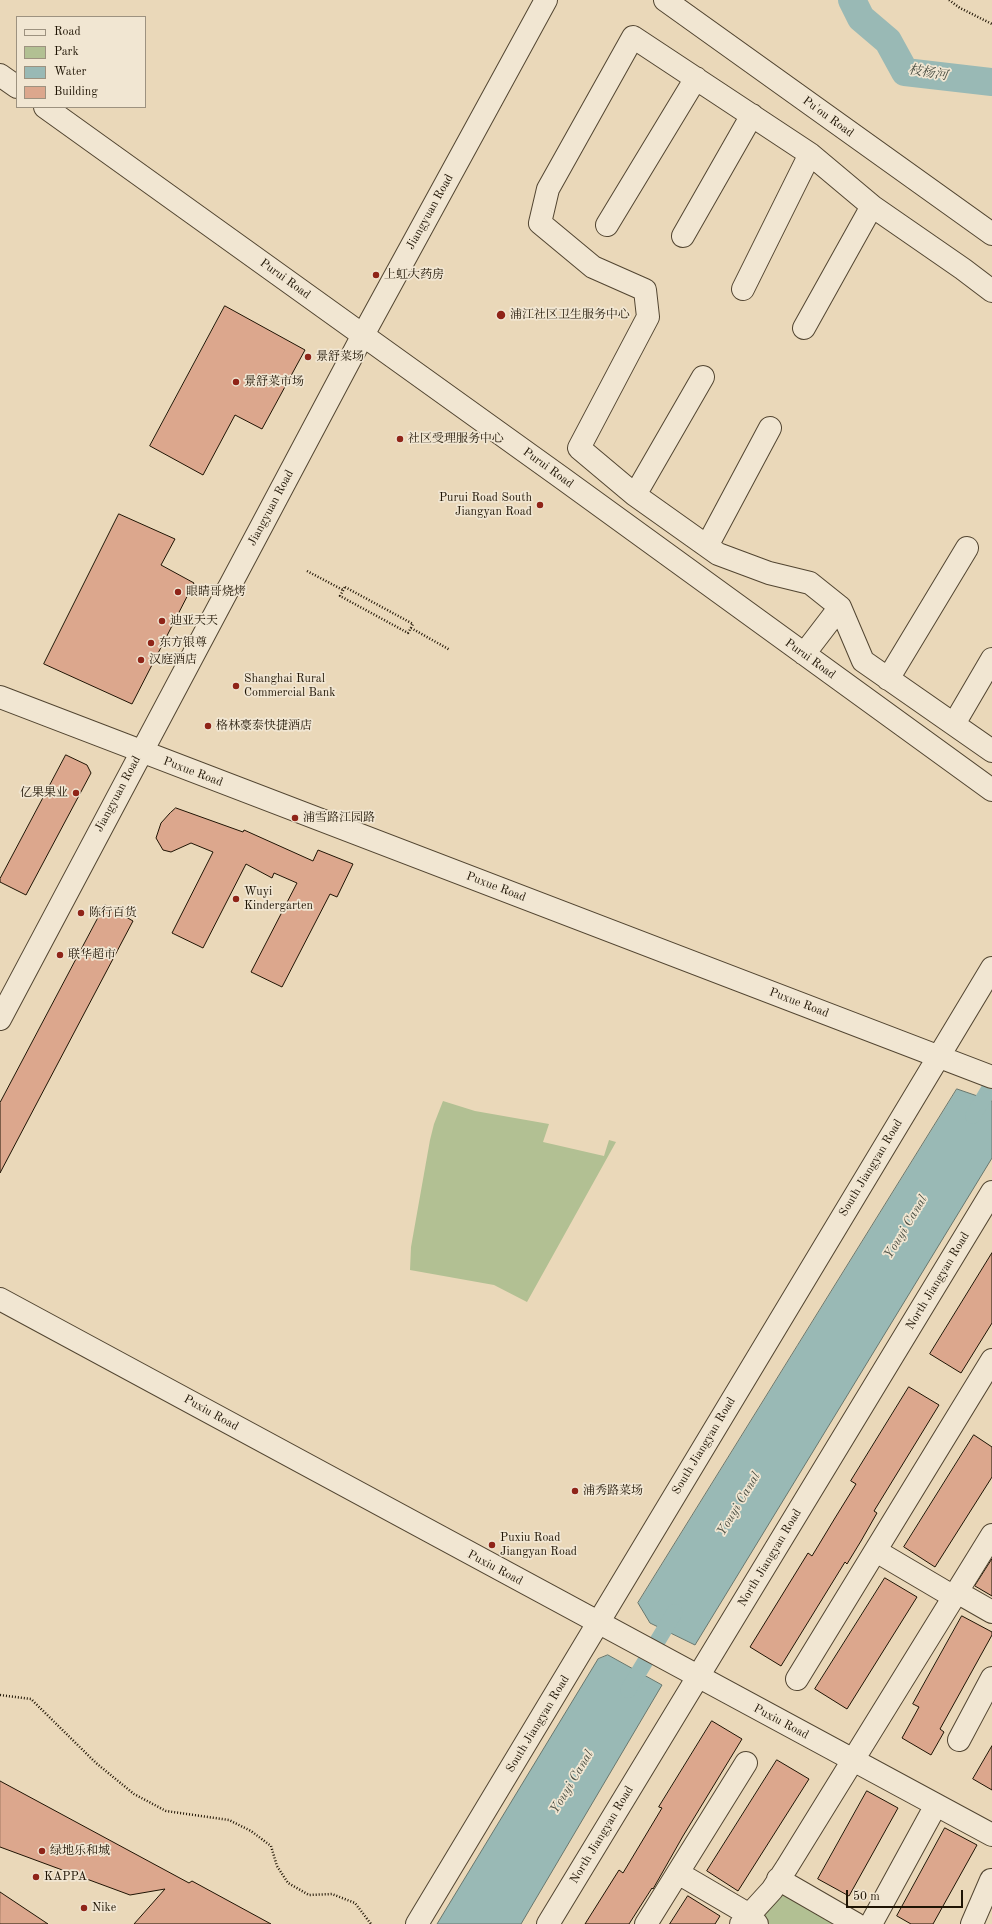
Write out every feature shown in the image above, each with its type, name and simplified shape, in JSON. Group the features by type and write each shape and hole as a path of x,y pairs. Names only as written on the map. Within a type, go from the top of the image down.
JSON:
{"street":[{"name":"Jiangyuan Road","path":"0,1019 363,335 546,0"},
{"name":"Pu'ou Road","path":"665,0 992,234"},
{"path":"992,291 872,206 810,154 633,37 548,190 540,223 593,267 645,290 648,316 580,448 635,495 718,554 769,573 810,583 840,607 863,661 992,751"},
{"path":"0,75 16,86"},
{"path":"608,225 696,78"},
{"name":"Purui Road","path":"46,108 992,790"},
{"path":"683,236 752,115"},
{"path":"743,289 810,154"},
{"path":"804,328 872,206"},
{"path":"635,495 703,376"},
{"path":"707,546 770,428"},
{"path":"888,678 967,548"},
{"path":"804,654 840,607"},
{"path":"954,724 992,659"},
{"name":"Puxue Road","path":"0,697 992,1077"},
{"name":"South Jiangyan Road","path":"417,1924 992,968"},
{"name":"North Jiangyan Road","path":"548,1924 689,1673 992,1192"},
{"name":"Puxiu Road","path":"0,1299 689,1673 992,1835"},
{"path":"797,1679 992,1360"},
{"path":"678,1873 749,1921 778,1879 853,1760 992,1535"},
{"path":"876,1552 992,1612"},
{"path":"959,1740 992,1678"},
{"path":"646,1924 746,1763"},
{"path":"871,1924 936,1805"},
{"path":"778,1879 856,1924"},
{"path":"972,1924 991,1880"}],"path":[{"path":"949,0 960,8 992,24"},
{"path":"307,571 343,590"},
{"path":"345,587 413,624 411,628 408,633 340,596 343,590 345,587"},
{"path":"411,628 450,650"},
{"path":"0,1695 31,1699 68,1736 134,1794 166,1811 229,1820 251,1831 271,1846 277,1866 288,1883 309,1895 332,1894 355,1903 371,1924"}],"green space":[{"path":"443,1101 475,1111 549,1124 543,1142 604,1156 609,1140 616,1142 527,1302 494,1285 410,1270 411,1247 430,1140 434,1124"},
{"path":"783,1889 841,1924 769,1924 761,1914"}],"water":[{"path":"957,1089 992,1101 992,1158 695,1645 650,1623 638,1603"},
{"path":"608,1655 662,1685 521,1924 437,1924 598,1659"}],"building":[{"name":"景舒菜市场","path":"225,306 305,350 262,429 235,415 203,475 150,446"},
{"path":"119,514 175,539 161,565 194,583 132,704 44,664"},
{"path":"66,755 87,765 91,773 26,895 0,882 0,879"},
{"path":"176,808 243,832 244,830 313,861 318,850 353,864 337,897 330,894 282,987 251,972 297,883 274,873 272,878 246,864 203,948 172,933 213,852 191,843 171,852 163,850 156,838 161,823"},
{"path":"105,905 133,921 0,1173 0,1103"},
{"path":"992,1253 992,1323 961,1373 930,1354"},
{"path":"909,1387 939,1405 874,1511 877,1513 861,1541 847,1564 845,1562 781,1666 750,1647 808,1553 812,1556 856,1484 851,1481"},
{"path":"974,1435 992,1447 992,1477 935,1567 904,1547"},
{"path":"992,1559 992,1596 975,1586"},
{"path":"885,1578 917,1597 847,1709 815,1689"},
{"path":"962,1616 992,1632 992,1635 940,1729 944,1732 931,1755 902,1738 919,1707 913,1704"},
{"path":"712,1721 742,1739 683,1836 653,1889 652,1888 629,1924 585,1924 619,1870 623,1873 662,1808 659,1807"},
{"path":"992,1746 992,1790 973,1779"},
{"path":"777,1760 809,1779 738,1891 707,1871"},
{"path":"0,1781 189,1883 192,1881 271,1924 134,1924 165,1889 130,1895 0,1847"},
{"path":"867,1791 898,1808 849,1896 818,1879"},
{"path":"945,1828 977,1845 933,1924 911,1924 897,1916"},
{"path":"0,1892 48,1924 0,1924"},
{"path":"688,1896 720,1916 715,1924 670,1924"}],"waterway":[{"name":"枝杨河","path":"852,0 861,18 888,41 905,72 992,82"},
{"name":"Youyi Canal","path":"973,1116 992,1084"},
{"name":"Youyi Canal","path":"628,1690 675,1612"}],"place":[{"name":"上虹大药房","path":"376,275"},
{"name":"浦江社区卫生服务中心","path":"501,315"},
{"name":"景舒菜场","path":"308,357"},
{"name":"景舒菜市场","path":"236,382"},
{"name":"社区受理服务中心","path":"400,439"},
{"name":"Purui Road South Jiangyan Road","path":"540,505"},
{"name":"眼睛哥烧烤","path":"178,592"},
{"name":"迪亚天天","path":"162,621"},
{"name":"东方银尊","path":"151,643"},
{"name":"汉庭酒店","path":"141,660"},
{"name":"Shanghai Rural Commercial Bank","path":"236,686"},
{"name":"格林豪泰快捷酒店","path":"208,726"},
{"name":"亿果果业","path":"76,793"},
{"name":"浦雪路江园路","path":"295,818"},
{"name":"Wuyi Kindergarten","path":"236,899"},
{"name":"陈行百货","path":"81,913"},
{"name":"联华超市","path":"60,955"},
{"name":"浦秀路菜场","path":"575,1491"},
{"name":"Puxiu Road Jiangyan Road","path":"492,1545"},
{"name":"绿地乐和城","path":"42,1851"},
{"name":"KAPPA","path":"36,1877"},
{"name":"Nike","path":"84,1908"}]}
